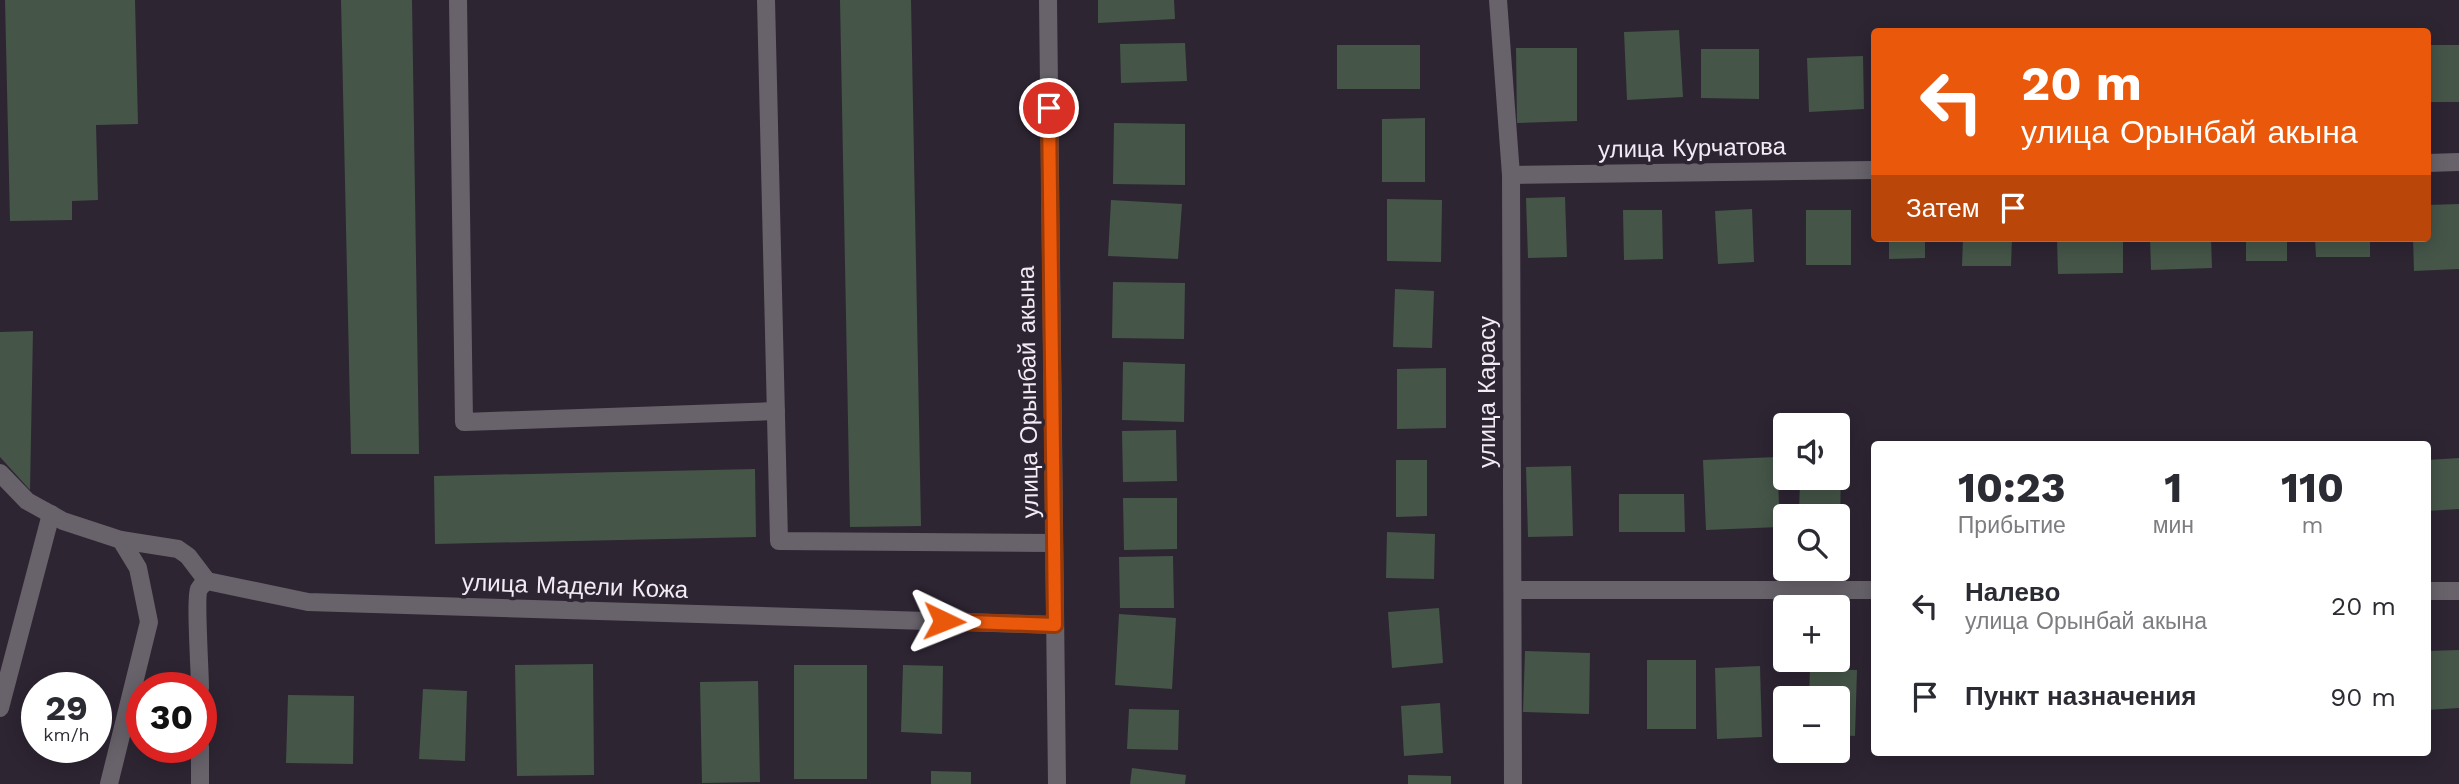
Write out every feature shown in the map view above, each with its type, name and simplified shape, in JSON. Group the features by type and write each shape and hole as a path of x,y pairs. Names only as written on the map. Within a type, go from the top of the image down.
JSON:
{"street":[{"path":"458,0 464,422 776,411"},
{"path":"766,0 779,541 1054,543"},
{"name":"улица Орынбай акына","path":"1048,0 1057,784"},
{"name":"улица Карасу","path":"1498,0 1511,175 1513,784"},
{"path":"2431,163 2459,162"},
{"name":"улица Курчатова","path":"1511,175 1871,170"},
{"path":"0,472 27,501 51,514 121,540 178,549 188,556 207,581 199,589 196,606 200,632 200,672"},
{"path":"0,708 51,514"},
{"path":"109,784 149,622 138,568 121,540"},
{"name":"улица Мадели Кожа","path":"207,581 308,602 1055,625"},
{"path":"1513,590 1871,590"},
{"path":"2431,591 2459,591"},
{"path":"200,763 200,784"}],"building":[{"path":"5,0 135,0 138,124 96,125 98,200 72,201 72,220 10,221"},
{"path":"341,0 412,0 419,454 351,454"},
{"path":"840,0 911,0 921,526 850,527"},
{"path":"1098,0 1174,0 1175,19 1098,23"},
{"path":"1679,30 1683,97 1627,100 1624,32"},
{"path":"1185,43 1187,81 1121,83 1120,44"},
{"path":"1337,45 1420,45 1420,89 1337,89"},
{"path":"2431,45 2459,45 2459,102 2431,102"},
{"path":"1516,48 1577,48 1577,121 1517,123"},
{"path":"1701,49 1759,49 1759,99 1701,98"},
{"path":"1863,56 1864,109 1809,112 1807,58"},
{"path":"1425,118 1425,182 1382,182 1382,119"},
{"path":"1114,123 1185,124 1185,185 1113,184"},
{"path":"1565,197 1567,257 1528,258 1526,198"},
{"path":"1387,199 1442,200 1441,262 1387,261"},
{"path":"1111,200 1182,204 1178,259 1108,256"},
{"path":"2459,204 2459,269 2414,271 2413,242 2431,242 2431,205"},
{"path":"1752,209 1754,262 1718,264 1715,211"},
{"path":"1623,210 1662,210 1663,259 1624,260"},
{"path":"1806,210 1851,210 1851,265 1806,265"},
{"path":"1889,242 1925,242 1925,258 1889,259"},
{"path":"1963,242 2012,242 2011,266 1962,266"},
{"path":"2057,242 2123,242 2123,273 2058,274"},
{"path":"2150,242 2211,242 2212,268 2151,270"},
{"path":"2246,242 2287,242 2287,261 2246,261"},
{"path":"2315,242 2370,242 2370,257 2316,257"},
{"path":"1113,282 1185,283 1184,339 1112,338"},
{"path":"1395,289 1434,291 1432,348 1393,347"},
{"path":"33,331 30,490 0,457 0,332"},
{"path":"1123,362 1185,364 1184,422 1122,420"},
{"path":"1446,368 1446,428 1397,429 1397,369"},
{"path":"1176,430 1177,481 1123,482 1122,431"},
{"path":"1773,457 1773,490 1778,490 1779,504 1773,504 1773,527 1706,530 1703,460"},
{"path":"2459,458 2459,509 2431,511 2431,460"},
{"path":"1396,460 1427,460 1427,516 1396,517"},
{"path":"1571,466 1573,536 1528,537 1526,467"},
{"path":"755,469 756,537 435,544 434,476"},
{"path":"1800,490 1841,490 1840,504 1799,504"},
{"path":"1619,494 1684,494 1685,532 1619,532"},
{"path":"1123,498 1177,498 1177,549 1124,550"},
{"path":"1387,532 1435,534 1434,579 1386,578"},
{"path":"1173,556 1174,608 1120,608 1119,557"},
{"path":"1439,608 1443,663 1392,668 1388,612"},
{"path":"1119,614 1176,618 1172,689 1115,685"},
{"path":"2459,650 2459,708 2431,710 2431,651"},
{"path":"1525,651 1590,653 1589,714 1523,712"},
{"path":"1647,660 1696,660 1696,729 1647,729"},
{"path":"593,664 594,775 517,776 515,665"},
{"path":"794,665 867,665 867,779 794,779"},
{"path":"903,665 943,666 942,734 901,732"},
{"path":"1760,666 1762,737 1717,739 1715,668"},
{"path":"1857,670 1855,736 1850,736 1850,686 1809,686 1810,672"},
{"path":"758,681 760,782 702,783 700,682"},
{"path":"423,689 467,691 465,761 419,759"},
{"path":"288,695 354,696 353,764 286,763"},
{"path":"1440,703 1443,753 1404,756 1401,706"},
{"path":"1129,709 1179,710 1178,750 1127,749"},
{"path":"1132,768 1186,775 1185,784 1130,784"},
{"path":"931,771 971,772 971,784 931,784"},
{"path":"1408,775 1451,776 1451,784 1408,784"}],"route":[{"path":"944,621 1055,625 1049,108"}]}
